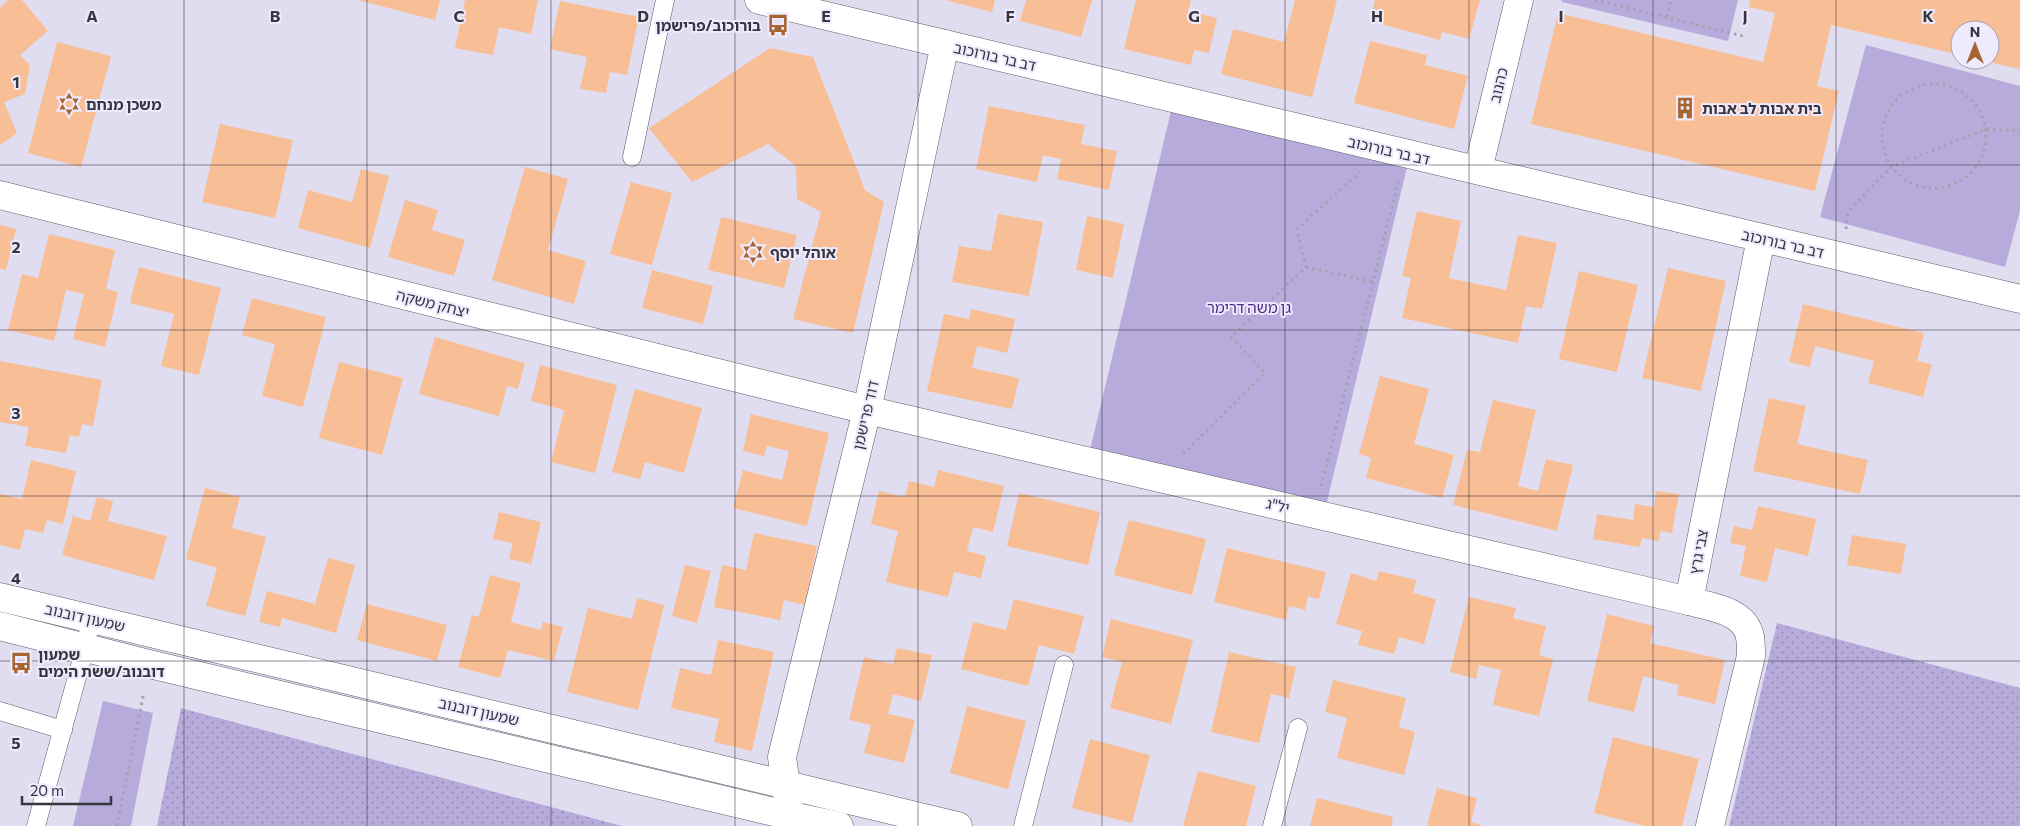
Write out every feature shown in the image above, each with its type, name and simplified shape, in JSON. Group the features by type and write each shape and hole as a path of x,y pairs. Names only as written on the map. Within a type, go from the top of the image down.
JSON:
{"street":[{"name":"דב בר בורוכוב","path":"759,0 2020,299"},
{"name":"כהנוב","path":"1478,170 1518,0"},
{"name":"דוד פרישמן","path":"790,821 782,757 867,410 945,44"},
{"name":"יצחק משקה","path":"0,195 867,410"},
{"name":"צבי גרץ","path":"1689,601 1761,238"},
{"name":"יל\"ג","path":"867,410 1689,601"},
{"name":"שמעון דובנוב","path":"0,597 786,783 958,826"},
{"path":"1689,601 1731,613 1742,620 1750,635 1751,656 1710,826"},
{"name":"שמעון דובנוב","path":"0,626 790,821 827,825"},
{"path":"786,783 817,812 827,825"}],"lane":[{"path":"632,157 665,0"},
{"path":"36,826 85,648 91,619"},
{"path":"1023,826 1064,665"},
{"path":"0,711 62,730"},
{"path":"1272,826 1298,728"}],"path":[{"path":"1595,0 1742,36"},
{"path":"1667,17 1671,0"},
{"path":"1930,84 1948,86 1965,94 1981,111 1986,128 1986,147 1979,164 1967,177 1951,186 1939,189 1921,187 1904,179 1891,166 1883,150 1882,125 1889,108 1901,94 1918,86 1930,84"},
{"path":"1842,257 1848,212 1891,166 1986,128 2020,132"},
{"path":"1306,267 1297,229 1396,151"},
{"path":"1314,514 1373,282 1396,151"},
{"path":"1306,267 1373,282"},
{"path":"1159,478 1265,373 1231,337 1306,267"},
{"path":"117,826 149,664"}],"green space":[{"path":"1562,0 1738,0 1728,41 1562,2"},
{"path":"1866,45 1950,67 1950,70 1960,70 2020,86 2020,211 2005,267 1820,217"},
{"name":"גן משה דרימר","path":"1172,107 1408,163 1326,506 1090,450"},
{"path":"1777,623 2020,688 2020,826 1729,826"},
{"path":"103,701 153,713 131,826 73,826"},
{"path":"181,708 622,826 157,826"}],"building":[{"path":"8,0 22,0 48,31 20,55 30,65 25,94 4,102 17,133 0,145 0,8"},
{"path":"358,0 440,0 435,20"},
{"path":"465,0 538,0 531,34 499,27 493,55 455,48"},
{"path":"945,0 995,0 992,12"},
{"path":"1026,0 1092,0 1081,37 1020,21"},
{"path":"1136,0 1191,0 1188,11 1217,18 1209,53 1194,50 1191,65 1124,49"},
{"path":"1295,0 1337,0 1312,97 1221,74 1233,29 1284,42"},
{"path":"1375,0 1480,0 1469,39 1442,32 1440,40 1370,21"},
{"name":"בית אבות לב אבות","path":"1750,0 2020,0 2020,69 2000,65 2000,20 1950,20 1950,53 1831,25 1817,86 1839,91 1815,191 1531,124 1558,13 1763,62 1775,13 1749,7"},
{"path":"560,1 639,17 627,75 610,72 606,93 580,89 587,57 550,49"},
{"path":"1370,41 1427,55 1425,65 1468,76 1454,129 1354,103"},
{"name":"משכן מנחם","path":"57,42 111,56 81,167 28,153"},
{"path":"770,48 813,57 865,190 884,202 853,333 793,319 821,212 797,199 796,166 768,144 692,182 649,128"},
{"path":"989,106 1085,125 1081,144 1117,151 1109,190 1057,179 1061,159 1043,155 1037,182 976,169"},
{"path":"220,124 293,140 275,218 202,202"},
{"path":"525,167 568,179 548,250 586,261 574,304 492,280"},
{"path":"361,169 389,176 370,248 298,228 308,190 352,202"},
{"path":"631,182 672,193 652,265 610,254"},
{"path":"405,200 438,210 432,230 465,240 454,276 388,257"},
{"path":"1417,211 1461,221 1449,278 1506,290 1518,235 1557,243 1542,309 1526,306 1518,343 1402,318 1411,278 1402,276"},
{"path":"998,214 1043,222 1029,296 952,282 959,246 991,251"},
{"path":"1087,216 1124,224 1113,278 1076,270"},
{"name":"אוהל יוסף","path":"721,217 797,235 784,288 708,270"},
{"path":"0,225 16,229 6,270 0,269"},
{"path":"49,234 115,250 106,289 118,292 105,347 73,339 84,294 66,290 54,341 8,330 22,274 38,278"},
{"path":"139,267 221,288 199,375 161,366 174,314 130,303"},
{"path":"1668,268 1726,281 1701,391 1642,378"},
{"path":"652,270 713,286 703,324 642,308"},
{"path":"1579,271 1638,285 1617,372 1559,359"},
{"path":"252,298 326,317 303,407 262,396 275,344 242,335"},
{"path":"1803,304 1924,333 1917,361 1932,364 1923,397 1868,383 1874,361 1815,346 1810,367 1789,362"},
{"path":"971,309 1015,319 1007,353 977,346 972,368 1019,378 1012,409 927,391 944,314 969,319"},
{"path":"435,337 525,363 518,389 507,386 499,416 419,394"},
{"path":"0,361 102,380 93,426 82,424 79,437 70,435 66,453 25,446 29,427 0,422"},
{"path":"339,362 403,378 382,455 319,438"},
{"path":"540,365 617,385 595,473 551,462 564,410 531,401"},
{"path":"1380,376 1429,389 1414,444 1454,455 1442,498 1366,478 1371,458 1359,454"},
{"path":"635,389 702,408 684,473 645,462 640,479 612,472"},
{"path":"1769,398 1806,406 1797,444 1868,460 1860,494 1753,471"},
{"path":"1493,400 1536,410 1518,486 1538,491 1546,459 1573,465 1557,531 1453,505 1467,450 1480,452"},
{"path":"751,414 829,433 807,526 733,508 743,470 782,480 789,451 767,446 764,456 743,451"},
{"path":"31,460 76,471 63,524 47,520 43,533 25,529 20,550 0,545 0,494 22,499"},
{"path":"938,470 1004,486 993,532 973,527 967,551 986,556 981,578 954,572 948,597 886,582 898,531 871,524 879,491 905,497 909,481 934,487"},
{"path":"205,488 240,497 232,528 266,537 245,616 206,606 217,568 186,559"},
{"path":"1656,491 1679,494 1672,533 1660,531 1659,541 1642,538 1640,547 1593,539 1597,514 1633,520 1635,504 1654,507"},
{"path":"1019,493 1100,512 1088,565 1007,546"},
{"path":"97,497 113,501 108,521 167,536 154,580 62,555 73,516 90,521"},
{"path":"1758,506 1816,519 1808,556 1775,548 1767,582 1740,576 1746,546 1730,543 1734,526 1752,530"},
{"path":"499,512 541,522 531,564 509,559 513,543 493,539"},
{"path":"1129,520 1206,539 1192,595 1114,575"},
{"path":"754,533 817,546 805,605 784,600 780,620 714,607 722,565 746,570"},
{"path":"1852,535 1906,544 1901,574 1847,565"},
{"path":"1227,548 1326,572 1319,599 1308,596 1305,610 1289,606 1286,620 1214,602"},
{"path":"328,558 355,565 336,633 282,618 280,627 259,622 267,591 315,604"},
{"path":"685,565 711,571 697,623 672,616"},
{"path":"1379,571 1416,580 1413,593 1436,599 1424,644 1399,637 1394,654 1358,645 1362,631 1336,624 1351,573 1376,581"},
{"path":"490,575 521,583 511,622 541,630 543,622 563,627 554,661 508,650 500,678 458,667 472,615 479,617"},
{"path":"1469,597 1516,608 1513,618 1546,626 1539,655 1553,659 1539,716 1493,705 1501,670 1479,665 1476,679 1450,672"},
{"path":"637,598 664,605 638,710 567,692 588,608 632,619"},
{"path":"1014,599 1084,616 1074,654 1039,645 1028,686 961,669 973,622 1006,630"},
{"path":"367,604 447,625 437,661 357,640"},
{"path":"1607,614 1654,626 1650,643 1725,660 1715,704 1677,695 1679,685 1643,676 1634,712 1587,701"},
{"path":"1111,619 1193,640 1171,724 1110,708 1122,662 1102,657"},
{"path":"718,640 774,652 752,751 714,742 719,719 671,708 680,668 711,675"},
{"path":"897,648 932,655 921,701 893,694 888,714 915,720 904,763 864,753 871,725 849,720 864,657 893,664"},
{"path":"1229,652 1296,667 1289,698 1271,694 1259,743 1211,732"},
{"path":"1333,680 1406,698 1399,727 1415,732 1404,775 1337,758 1347,718 1325,712"},
{"path":"967,706 1026,721 1008,789 950,773"},
{"path":"1613,737 1699,759 1682,826 1645,826 1594,813"},
{"path":"1090,739 1150,755 1132,823 1072,808"},
{"path":"1198,771 1256,786 1246,826 1183,826"},
{"path":"1437,788 1477,798 1471,822 1483,826 1427,826"},
{"path":"1317,798 1393,817 1391,826 1310,826"}],"place":[{"name":"בורוכוב/פרישמן","path":"778,25"},
{"name":"משכן מנחם","path":"69,104"},
{"name":"בית אבות לב אבות","path":"1685,108"},
{"name":"אוהל יוסף","path":"753,252"},
{"name":"שמעון דובנוב/ששת הימים","path":"21,663"}]}
